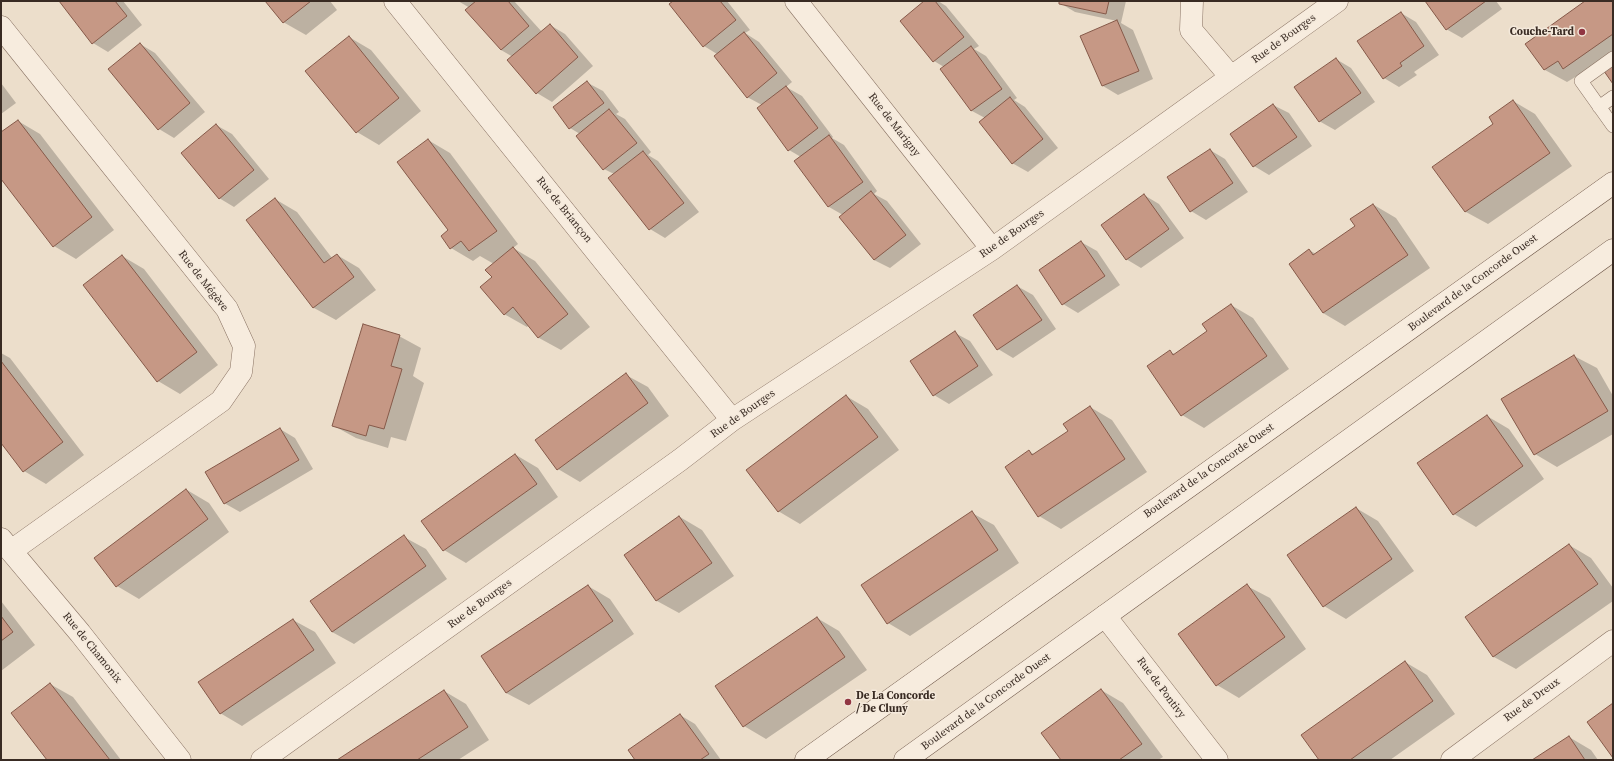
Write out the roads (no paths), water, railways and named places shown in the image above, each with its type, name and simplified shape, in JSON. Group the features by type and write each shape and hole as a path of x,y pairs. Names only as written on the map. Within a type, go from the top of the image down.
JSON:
{"street":[{"name":"Rue de Briançon","path":"395,1 732,420"},
{"name":"Rue de Marigny","path":"796,1 992,249"},
{"path":"1192,1 1191,30 1230,77"},
{"name":"Rue de Bourges","path":"262,760 680,460 732,420 992,249 1337,1"},
{"name":"Rue de Mégève","path":"1,27 227,309 244,346 241,372 222,401 6,545"},
{"name":"Boulevard de la Concorde Ouest","path":"806,760 1613,183"},
{"name":"Boulevard de la Concorde Ouest","path":"905,760 1613,250"},
{"name":"Rue de Chamonix","path":"6,545 80,633 180,760"},
{"name":"Rue de Pontivy","path":"1105,616 1217,760"},
{"name":"Rue de Dreux","path":"1452,760 1613,641"}],"lane":[{"path":"1613,58 1581,81 1613,126"},
{"path":"1599,107 1613,97"}],"place":[{"name":"Couche-Tard","path":"1582,32"},
{"name":"De La Concorde / De Cluny","path":"848,702"}]}
